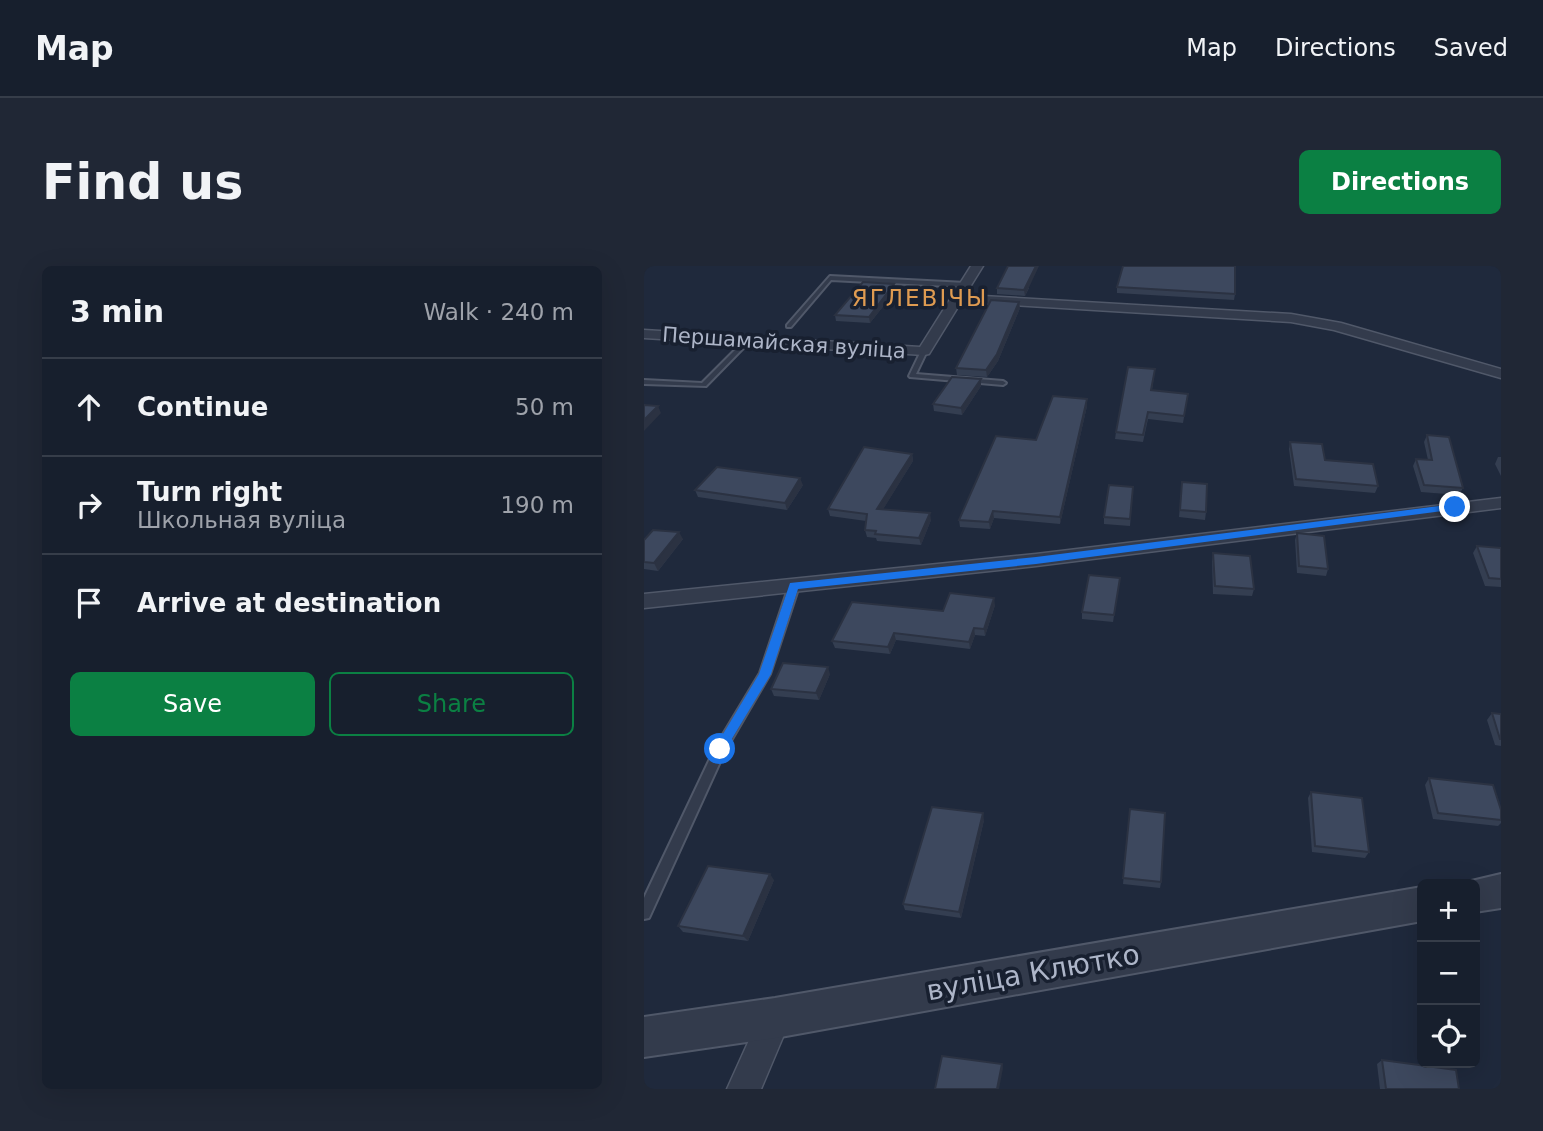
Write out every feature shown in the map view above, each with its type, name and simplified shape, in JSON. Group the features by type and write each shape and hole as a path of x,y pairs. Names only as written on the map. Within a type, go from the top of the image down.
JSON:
{"street":[{"path":"924,351 977,266"},
{"path":"958,298 1291,318 1336,326 1501,373"},
{"name":"Першамайская вуліца","path":"644,334 924,351"},
{"path":"644,601 1036,560 1501,503"},
{"path":"1480,894 1501,891"},
{"name":"вуліца Клютко","path":"644,1037 775,1017 1417,905"},
{"path":"744,1089 775,1017"}],"lane":[{"path":"789,326 830,278 966,285"},
{"path":"644,382 704,385 749,339"},
{"path":"924,351 912,376 1003,383"},
{"path":"644,913 720,749 765,674 794,586"}],"building":[{"path":"1008,266 1036,266 1024,290 997,288"},
{"path":"1123,266 1235,266 1235,294 1117,287"},
{"path":"863,282 894,284 869,317 835,315"},
{"path":"991,300 1019,302 997,354 986,370 956,368"},
{"path":"1128,367 1155,369 1151,390 1188,394 1184,416 1148,412 1143,435 1116,432"},
{"path":"952,377 981,379 961,408 933,404"},
{"path":"1053,396 1087,399 1060,517 993,511 989,522 959,520 996,436 1036,440"},
{"path":"644,405 658,406 644,420"},
{"path":"1427,435 1449,437 1463,488 1424,485 1416,459 1432,460"},
{"path":"1290,442 1322,444 1325,460 1373,464 1378,486 1296,479"},
{"path":"864,447 912,454 877,509 930,513 919,538 875,534 876,531 865,530 867,514 828,509"},
{"path":"717,467 800,478 785,503 695,490"},
{"path":"1182,482 1207,484 1206,512 1180,510"},
{"path":"1109,485 1133,487 1130,519 1104,517"},
{"path":"653,530 679,532 654,563 644,562 644,540"},
{"path":"1297,533 1324,536 1328,569 1299,566"},
{"path":"1477,546 1501,548 1501,579 1489,578"},
{"path":"1213,553 1250,556 1254,589 1215,586"},
{"path":"1089,575 1120,578 1114,615 1082,612"},
{"path":"950,593 994,598 984,629 974,628 969,642 894,633 888,647 832,641 852,602 943,611"},
{"path":"783,663 828,667 816,693 771,689"},
{"path":"1492,713 1501,714 1501,739 1500,739"},
{"path":"1429,778 1493,785 1501,810 1501,820 1438,813"},
{"path":"1311,792 1362,798 1369,852 1315,846"},
{"path":"932,807 983,813 959,912 903,904"},
{"path":"1130,809 1165,813 1161,882 1123,878"},
{"path":"708,866 770,874 743,936 678,926"},
{"path":"942,1056 1002,1064 997,1089 935,1089"},
{"path":"1382,1060 1417,1065 1417,1068 1456,1070 1459,1089 1386,1089"}],"district":[{"name":"ЯГЛЕВІЧЫ","path":"920,298"}],"route":[{"path":"720,749 765,674 794,586 1036,560 1455,507"}]}
